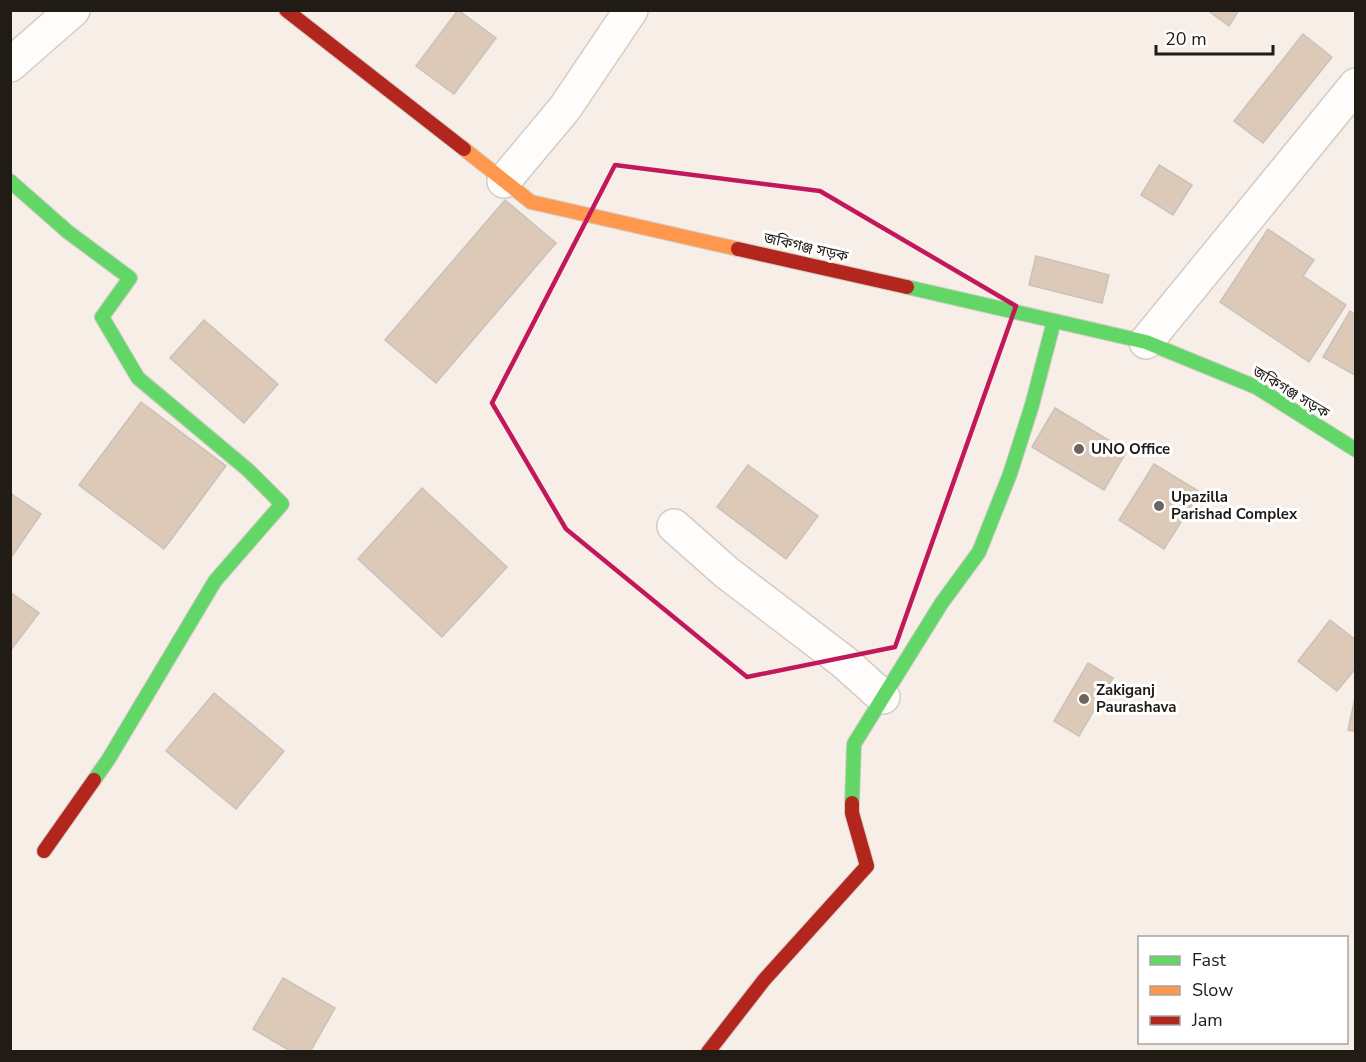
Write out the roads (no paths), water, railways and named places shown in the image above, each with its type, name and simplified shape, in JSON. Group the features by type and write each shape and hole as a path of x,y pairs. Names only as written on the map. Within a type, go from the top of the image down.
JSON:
{"street":[{"path":"10,65 73,10"},
{"name":"জকিগঞ্জ সড়ক","path":"286,10 531,202 1146,342 1256,387 1356,450"},
{"path":"504,181 565,108 631,10"},
{"path":"1146,342 1356,85"},
{"path":"10,181 68,232 130,278 102,317 138,378 248,470 282,504 215,581 108,760 44,851"},
{"path":"708,1052 728,1023 788,951 867,866 852,813 854,744 941,604 979,552 1010,474 1032,405 1054,321"},
{"path":"674,526 726,572 844,662 883,697"}],"place":[{"name":"UNO Office","path":"1079,449"},
{"name":"Upazilla Parishad Complex","path":"1159,506"},
{"name":"Zakiganj Paurashava","path":"1084,699"}]}
